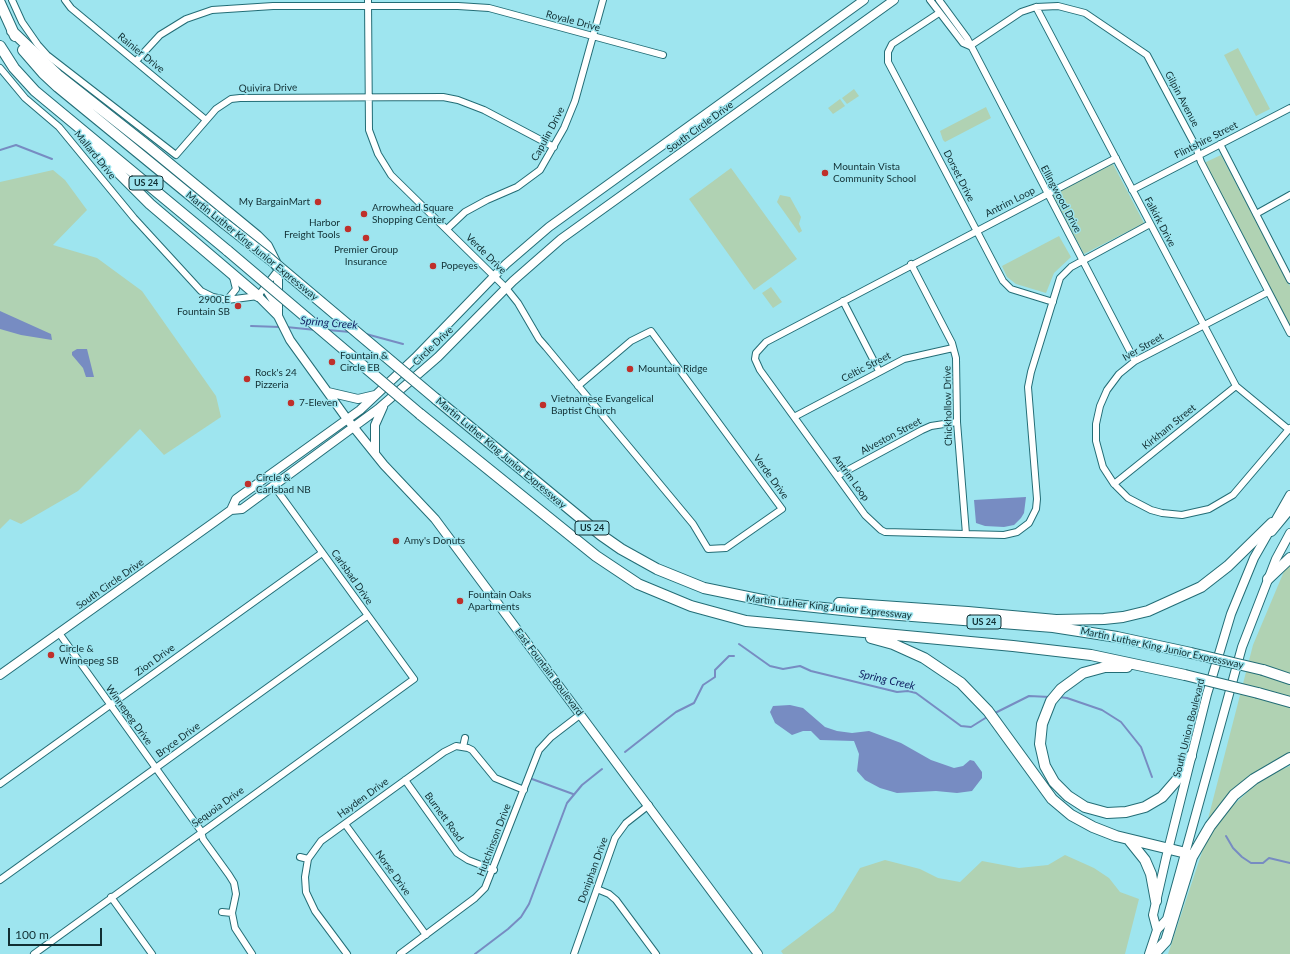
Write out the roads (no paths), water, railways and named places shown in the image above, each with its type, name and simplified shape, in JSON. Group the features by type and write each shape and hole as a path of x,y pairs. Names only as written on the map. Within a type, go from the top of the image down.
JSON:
{"highway":[{"name":"US 24","path":"0,4 12,31"},
{"name":"Martin Luther King Junior Expressway","path":"12,31 31,60 58,87 277,265 581,520 621,549 657,569 689,583 741,597 777,603 861,612 1053,627 1117,637 1191,653 1290,678"},
{"path":"12,31 59,76 149,147 257,236 266,246 274,259 278,270"},
{"name":"US 24","path":"0,46 26,83 63,114"},
{"name":"Martin Luther King Junior Expressway","path":"63,114 228,251 420,414 581,546 623,575 656,592 691,606 746,621 1091,655 1153,667 1290,702"},
{"path":"63,114 93,147 150,204 258,296"},
{"path":"1262,542 1290,508"},
{"path":"777,603 818,602 968,612 1056,620 1123,617 1155,608 1200,587 1228,566 1272,523"},
{"path":"1268,579 1290,558"},
{"path":"852,632 893,644 924,658 961,683 988,711 1052,799 1062,807 1093,827 1129,840 1186,853"},
{"path":"1153,667 1113,667 1091,670 1074,678 1056,694 1044,716 1040,744 1045,766 1060,789 1077,803 1107,813 1126,812 1137,810 1162,797 1176,781 1191,756"},
{"path":"1154,954 1166,941 1192,857 1210,826 1234,796 1254,779 1290,758"},
{"path":"1129,840 1145,860 1151,874 1156,901"}],"main road":[{"name":"South Circle Drive","path":"506,264 549,227 864,0"},
{"name":"South Circle Drive","path":"521,274 561,239 894,0"},
{"name":"Circle Drive","path":"347,419 379,393 506,264"},
{"name":"East Fountain Boulevard","path":"278,270 278,312 290,340 347,419 375,453 435,519 758,954"},
{"name":"Circle Drive","path":"354,427 387,402 438,357 521,274"},
{"path":"265,287 278,312"},
{"name":"East Fountain Boulevard","path":"258,296 278,312"},
{"path":"328,392 358,399 379,393"},
{"path":"375,453 375,425 387,402"},
{"name":"South Circle Drive","path":"231,510 236,500 347,419"},
{"name":"South Circle Drive","path":"0,675 231,510 242,508 354,427"},
{"name":"South Union Boulevard","path":"1157,930 1153,915 1206,694 1231,614 1262,542 1290,495"},
{"name":"South Union Boulevard","path":"1149,954 1157,930 1167,919 1242,647 1276,559 1290,533"}],"street":[{"name":"Quivira Drive","path":"12,0 22,22 38,45 47,54 176,155 216,109 231,99 443,97 458,100 484,110 554,147"},
{"name":"Rainier Drive","path":"65,0 70,8 206,120"},
{"name":"Capulin Drive","path":"447,229 466,212 487,200 518,186 540,170 554,147 575,101 603,0"},
{"name":"Ellingwood Drive","path":"930,0 963,43 970,46"},
{"name":"Ellingwood Drive","path":"939,0 961,30 970,46 1135,361"},
{"name":"Royale Drive","path":"136,61 151,44 170,28 186,19 212,10 273,6 368,3 488,8 663,55"},
{"name":"Verde Drive","path":"368,3 369,130 378,154 391,175 506,288 518,303 539,339 578,386 693,524 708,549 726,548 782,509 652,331 631,341 578,386"},
{"name":"Gilpin Avenue","path":"970,46 1010,19 1036,7 1067,7 1085,13 1147,54 1290,333"},
{"name":"Falkirk Drive","path":"1036,7 1236,386 1289,429"},
{"name":"Dorset Drive","path":"939,13 892,44 888,52 888,62 1006,286 1018,292 1052,302"},
{"name":"Mallard Drive","path":"0,68 25,98 59,127 130,213 195,286 206,295 227,300 258,296"},
{"name":"Flintshire Street","path":"1132,190 1290,108"},
{"path":"1220,144 1290,280"},
{"name":"Antrim Loop","path":"1116,158 911,264 766,342 756,353 755,359 760,370 870,521 881,530 885,532 1011,534 1024,528 1034,516 1037,499 1028,387 1052,302 1062,274 1071,267 1150,224"},
{"path":"1256,214 1290,196"},
{"name":"Chickhollow Drive","path":"911,264 954,348 957,365 956,422 966,534"},
{"path":"258,296 278,270"},
{"path":"227,300 236,289 233,276"},
{"name":"Iver Street","path":"1268,292 1135,361 1113,381 1103,398 1098,414 1096,434 1098,451 1103,467 1114,484 1134,502 1151,510 1171,514 1201,512 1219,504 1233,495 1289,429"},
{"path":"843,300 880,371"},
{"name":"Celtic Street","path":"794,417 904,359 954,348"},
{"name":"Kirkham Street","path":"1114,484 1236,386"},
{"name":"Alveston Street","path":"837,476 922,430 931,426 956,422"},
{"name":"Carlsbad Drive","path":"274,486 414,679"},
{"name":"Zion Drive","path":"0,784 322,553"},
{"name":"Bryce Drive","path":"0,880 367,616"},
{"name":"Winnepeg Drive","path":"59,633 201,831 203,839 234,883 236,894 232,913 235,928 252,954"},
{"name":"Sequoia Drive","path":"39,953 201,831 414,679"},
{"name":"Hutchinson Drive","path":"400,954 480,895 494,870 538,750 551,737 581,714"},
{"path":"465,738 462,747 472,750 495,778 524,790"},
{"name":"Hayden Drive","path":"347,954 315,912 308,898 305,877 308,860 322,841 344,824 444,752 456,746 462,747"},
{"name":"Burnett Road","path":"405,780 457,853 468,860 494,870"},
{"name":"Doniphan Drive","path":"574,954 619,831 649,806"},
{"name":"Norse Drive","path":"344,824 426,935"},
{"path":"300,857 308,860"},
{"path":"597,889 609,894 616,900 656,954"},
{"path":"112,897 152,954"},
{"path":"222,912 232,913"}],"water":[{"path":"0,311 51,334 52,340 21,335 0,329"},
{"path":"77,349 87,349 94,377 86,377 83,368 72,355 72,352"},
{"path":"1026,497 1024,513 1014,525 1004,527 985,526 976,523 974,500"},
{"path":"790,705 803,708 825,727 837,731 852,733 869,731 901,743 931,760 954,768 963,766 970,760 974,761 982,772 982,778 972,791 957,793 936,791 897,793 880,788 865,780 857,771 859,754 854,741 820,740 811,731 803,731 792,735 775,723 770,712 773,706"}],"waterway":[{"name":"Spring Creek","path":"0,150 16,145 52,159"},
{"name":"Spring Creek","path":"251,326 280,327"},
{"name":"Spring Creek","path":"286,327 316,330"},
{"name":"Spring Creek","path":"328,330 350,332"},
{"name":"Spring Creek","path":"366,334 403,344"},
{"name":"Spring Creek","path":"739,644 770,666 783,669 800,666 811,671 897,692 908,691 916,693 961,726 971,727 987,717"},
{"path":"625,752 676,712 694,703 703,685 715,677 715,670 729,656 734,656"},
{"name":"Spring Creek","path":"993,714 1029,696 1050,697"},
{"name":"Spring Creek","path":"1059,697 1067,698 1102,710 1121,722 1141,747 1152,777"},
{"path":"475,954 508,929 521,917 529,904 567,803 582,785 602,769"},
{"path":"532,779 573,794"},
{"name":"Spring Creek","path":"1226,836 1233,848 1251,863 1263,863 1269,858 1290,863"}],"place":[{"name":"Mountain Vista Community School","path":"825,173"},
{"name":"My BargainMart","path":"318,202"},
{"name":"Arrowhead Square Shopping Center","path":"364,214"},
{"name":"Harbor Freight Tools","path":"348,229"},
{"name":"Premier Group Insurance","path":"366,238"},
{"name":"Popeyes","path":"433,266"},
{"name":"2900 E Fountain SB","path":"238,306"},
{"name":"Fountain & Circle EB","path":"332,362"},
{"name":"Mountain Ridge","path":"630,369"},
{"name":"Rock's 24 Pizzeria","path":"247,379"},
{"name":"7-Eleven","path":"291,403"},
{"name":"Vietnamese Evangelical Baptist Church","path":"543,405"},
{"name":"Circle & Carlsbad NB","path":"248,484"},
{"name":"Amy's Donuts","path":"396,541"},
{"name":"Fountain Oaks Apartments","path":"460,601"},
{"name":"Circle & Winnepeg SB","path":"51,655"}]}
